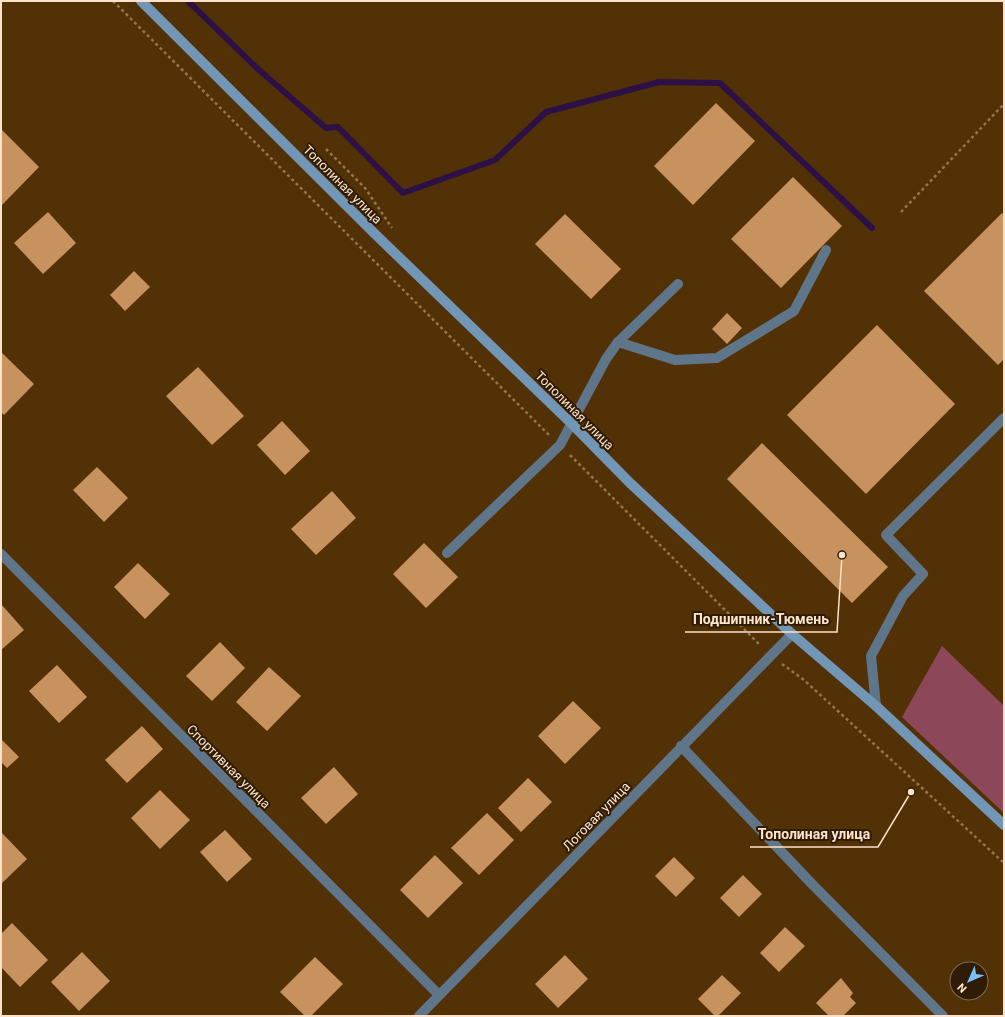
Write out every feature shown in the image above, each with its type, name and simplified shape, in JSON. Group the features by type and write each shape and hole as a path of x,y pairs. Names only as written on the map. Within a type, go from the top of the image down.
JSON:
{"main road":[{"name":"Тополиная улица","path":"141,1 389,248 572,424 629,482 792,634 876,706 1004,824"}],"street":[{"path":"618,342 675,360 717,358 794,311 826,250"},
{"path":"447,553 560,445 606,359 618,342 678,284"},
{"path":"876,706 871,656 903,596 923,574 886,535 1004,418"},
{"name":"Спортивная улица","path":"1,554 439,996"},
{"name":"Логовая улица","path":"419,1016 792,634"},
{"path":"682,746 812,884 943,1016"}],"path":[{"path":"901,212 1004,104"},
{"path":"326,149 365,188 400,239 376,262"}],"shaded area":[{"path":"942,646 1004,706 1004,813 902,717"}],"building":[{"path":"716,103 755,141 693,205 654,166"},
{"path":"1,129 39,167 1,206"},
{"path":"793,177 842,226 781,288 731,239"},
{"path":"48,212 76,243 43,274 14,243"},
{"path":"1002,213 1004,216 1004,359 998,365 924,291"},
{"path":"565,214 621,269 591,299 535,244"},
{"path":"134,271 150,287 125,311 110,295"},
{"path":"727,313 742,328 727,344 712,329"},
{"path":"877,325 955,404 866,494 787,415"},
{"path":"1,352 34,384 4,415 1,412"},
{"path":"198,367 244,416 212,445 166,396"},
{"path":"282,421 310,451 285,475 257,445"},
{"path":"762,443 888,567 852,603 727,479"},
{"path":"97,467 128,498 104,522 73,490"},
{"path":"332,491 356,518 316,555 291,529"},
{"path":"424,543 458,577 426,608 393,574"},
{"path":"138,563 170,594 145,619 114,587"},
{"path":"1,604 24,630 1,650"},
{"path":"220,642 245,668 212,701 186,676"},
{"path":"57,665 87,697 59,723 29,691"},
{"path":"269,667 301,696 267,731 236,702"},
{"path":"573,701 601,728 565,764 538,736"},
{"path":"142,726 163,749 127,783 105,760"},
{"path":"1,739 19,757 7,768 1,762"},
{"path":"334,767 358,794 326,824 301,798"},
{"path":"528,778 552,802 521,832 498,808"},
{"path":"160,790 190,820 160,849 131,818"},
{"path":"487,813 514,840 479,875 451,848"},
{"path":"225,830 252,859 227,882 200,852"},
{"path":"1,832 27,859 1,884"},
{"path":"435,855 463,883 428,918 400,890"},
{"path":"674,857 695,878 676,897 655,876"},
{"path":"743,875 762,894 739,917 720,898"},
{"path":"12,923 48,960 20,987 1,967 1,934"},
{"path":"785,927 805,946 779,972 760,953"},
{"path":"82,952 110,981 79,1011 51,982"},
{"path":"565,955 588,979 558,1008 535,984"},
{"path":"315,957 343,984 311,1016 305,1016 280,992"},
{"path":"722,975 741,993 718,1016 715,1016 698,999"},
{"path":"841,978 853,993 850,997 856,1003 843,1016 829,1016 816,1003"}],"waterway":[{"path":"188,1 259,70 326,128 338,127 403,193 495,160 546,112 659,82 720,83 872,228"}],"place":[{"name":"Подшипник-Тюмень","path":"842,555"},
{"name":"Тополиная улица","path":"911,792"}]}
